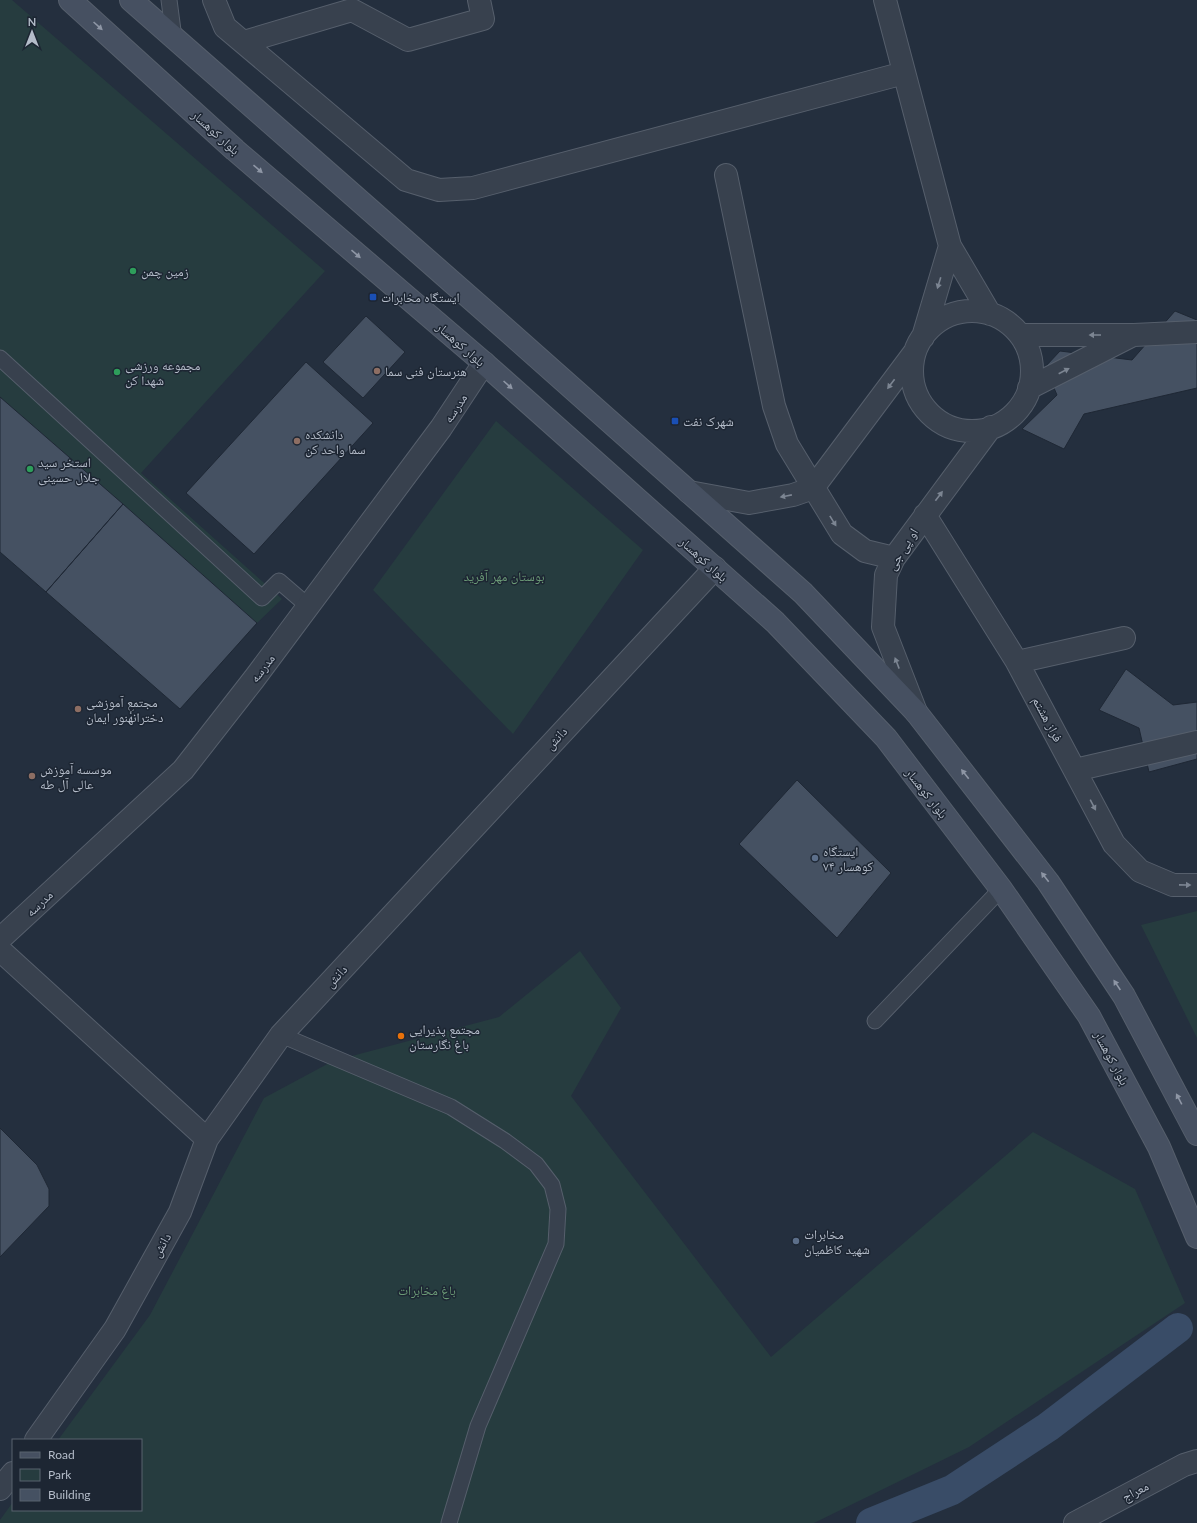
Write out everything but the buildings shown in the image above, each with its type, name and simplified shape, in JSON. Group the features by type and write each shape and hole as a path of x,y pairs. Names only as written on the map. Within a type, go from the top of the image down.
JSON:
{"main road":[{"name":"بلوار کوهسار","path":"70,0 235,150 484,364 775,622 886,738 1001,889 1090,1016 1159,1147 1197,1237"},
{"path":"131,0 803,593 916,712 1048,882 1124,996 1197,1134"}],"street":[{"path":"214,0 225,26 406,180 439,190 473,188 904,73"},
{"path":"244,42 351,5 408,40 483,19 479,0"},
{"path":"884,0 950,246 990,314"},
{"path":"726,175 774,406 787,444 842,534 865,551 894,558"},
{"path":"689,492 749,503 793,495 813,488 918,345 936,323 952,314 971,311 990,314 1006,322 1020,335 1029,352 1032,370 1029,388 1021,405 1008,419 991,427 973,431 954,428 937,420 923,407 915,390 912,372 918,345 950,246"},
{"path":"1020,335 1134,335 1197,332"},
{"path":"1029,388 1134,335"},
{"name":"مدرسه","path":"0,939 183,770 442,428 484,364"},
{"name":"او پی جی","path":"916,712 883,627 886,574 894,558 991,427"},
{"name":"فراز هشتم","path":"925,515 1017,662 1114,844 1140,871 1173,885 1197,885"},
{"name":"دانش","path":"37,1439 115,1329 180,1212 207,1139 281,1035 715,568"},
{"path":"1017,662 1124,638"},
{"path":"1075,770 1197,742"},
{"path":"0,950 207,1139"},
{"name":"معراج","path":"1075,1523 1184,1465 1197,1461"},
{"path":"0,1489 12,1474"}],"lane":[{"path":"169,0 174,38"},
{"path":"0,358 262,598 279,581 308,606"},
{"path":"875,1021 1001,889"},
{"path":"281,1035 451,1107 505,1141 536,1164 552,1185 558,1209 556,1244 478,1426 449,1523"}],"green space":[{"name":"مجموعه ورزشی شهدا کن","path":"0,0 12,0 325,271 141,473 282,599 257,623 180,709 0,552"},
{"name":"بوستان مهر آفرید","path":"496,421 643,550 513,734 373,590"},
{"path":"1197,911 1197,1038 1141,925"},
{"name":"باغ مخابرات","path":"580,951 621,1008 571,1096 771,1357 1033,1132 1135,1189 1185,1303 969,1447 814,1523 0,1523 0,1520 12,1503 12,1511 142,1511 142,1439 59,1439 150,1315 264,1098 333,1061 499,1017"}],"waterway":[{"path":"871,1523 952,1490 1048,1427 1178,1328"}],"place":[{"name":"زمین چمن","path":"133,271"},
{"name":"ایستگاه مخابرات","path":"373,297"},
{"name":"هنرستان فنی سما","path":"377,371"},
{"name":"مجموعه ورزشی شهدا کن","path":"117,372"},
{"name":"شهرک نفت","path":"675,421"},
{"name":"دانشکده سما واحد کن","path":"297,441"},
{"name":"استخر سید جلال حسینی","path":"30,469"},
{"name":"مجتمع آموزشی دخترانهٔنور ایمان","path":"78,709"},
{"name":"موسسه آموزش عالی آل طه","path":"32,776"},
{"name":"ایستگاه ۷۴ کوهسار","path":"815,858"},
{"name":"مجتمع پذیرایی باغ نگارستان","path":"401,1036"},
{"name":"مخابرات شهید کاظمیان","path":"796,1241"}]}
